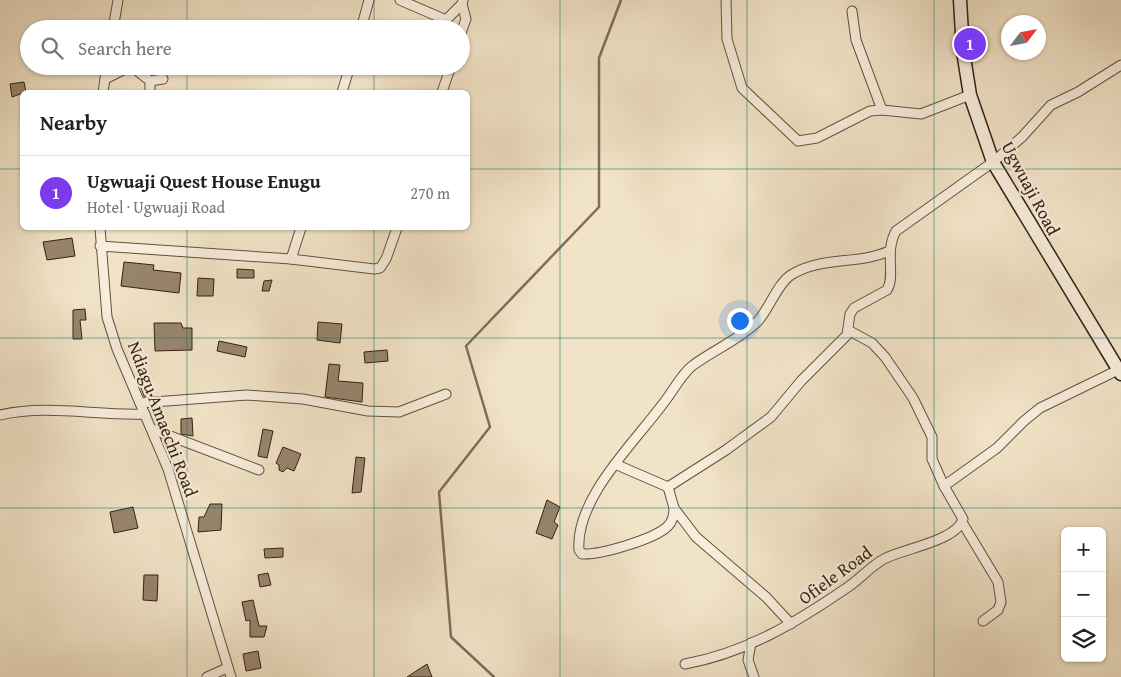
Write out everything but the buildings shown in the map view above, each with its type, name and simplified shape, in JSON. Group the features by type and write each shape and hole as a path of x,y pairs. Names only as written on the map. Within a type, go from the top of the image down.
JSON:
{"main road":[{"name":"Ugwuaji Road","path":"960,0 962,51 970,95 993,162 1120,372"}],"street":[{"path":"115,20 118,0"},
{"path":"363,20 369,0"},
{"path":"400,0 446,20 463,2"},
{"path":"726,0 727,39 742,88 798,141 808,140 870,111 882,110 921,114 970,95"},
{"path":"463,2 466,20"},
{"path":"852,10 856,40 882,110"},
{"path":"668,487 766,422 800,380 847,335 850,314 854,308 887,290 889,287 890,241 896,231 993,162 1022,138 1052,104 1078,92 1121,65"},
{"path":"103,90 106,75"},
{"path":"105,79 113,75"},
{"path":"142,75 150,81 163,79"},
{"path":"343,90 347,75"},
{"path":"443,90 448,75"},
{"path":"150,81 150,90"},
{"name":"Ndiagu Amaechi Road","path":"100,230 107,317 118,349 168,469 229,673"},
{"path":"291,260 300,230"},
{"path":"100,246 380,268 386,259 396,230"},
{"path":"674,508 671,522 660,532 609,552 587,554 580,552 582,526 598,489 686,372 727,345 756,322 788,277 825,262 876,257 889,251"},
{"path":"848,330 863,336 872,343 885,357 914,398 932,437 934,465 961,514 962,522 998,582 1000,591 998,610 983,621"},
{"path":"944,486 997,448 1024,420 1040,408 1120,372"},
{"path":"140,403 247,395 303,399 368,411 400,412 446,394"},
{"path":"0,415 45,410 123,415 145,414"},
{"path":"152,429 259,470"},
{"path":"615,464 668,487"},
{"path":"668,487 674,508 696,537 742,576 791,624"},
{"name":"Ofiele Road","path":"684,664 713,658 752,644 814,611 885,558 928,544 955,529 962,522"},
{"path":"752,644 748,660 754,677"},
{"path":"207,677 229,673"}],"waterway":[{"path":"494,677 451,637 439,492 490,427 466,346 599,207 599,58 621,0"}],"place":[{"name":"Ugwuaji Quest House Enugu","path":"970,44"}]}
